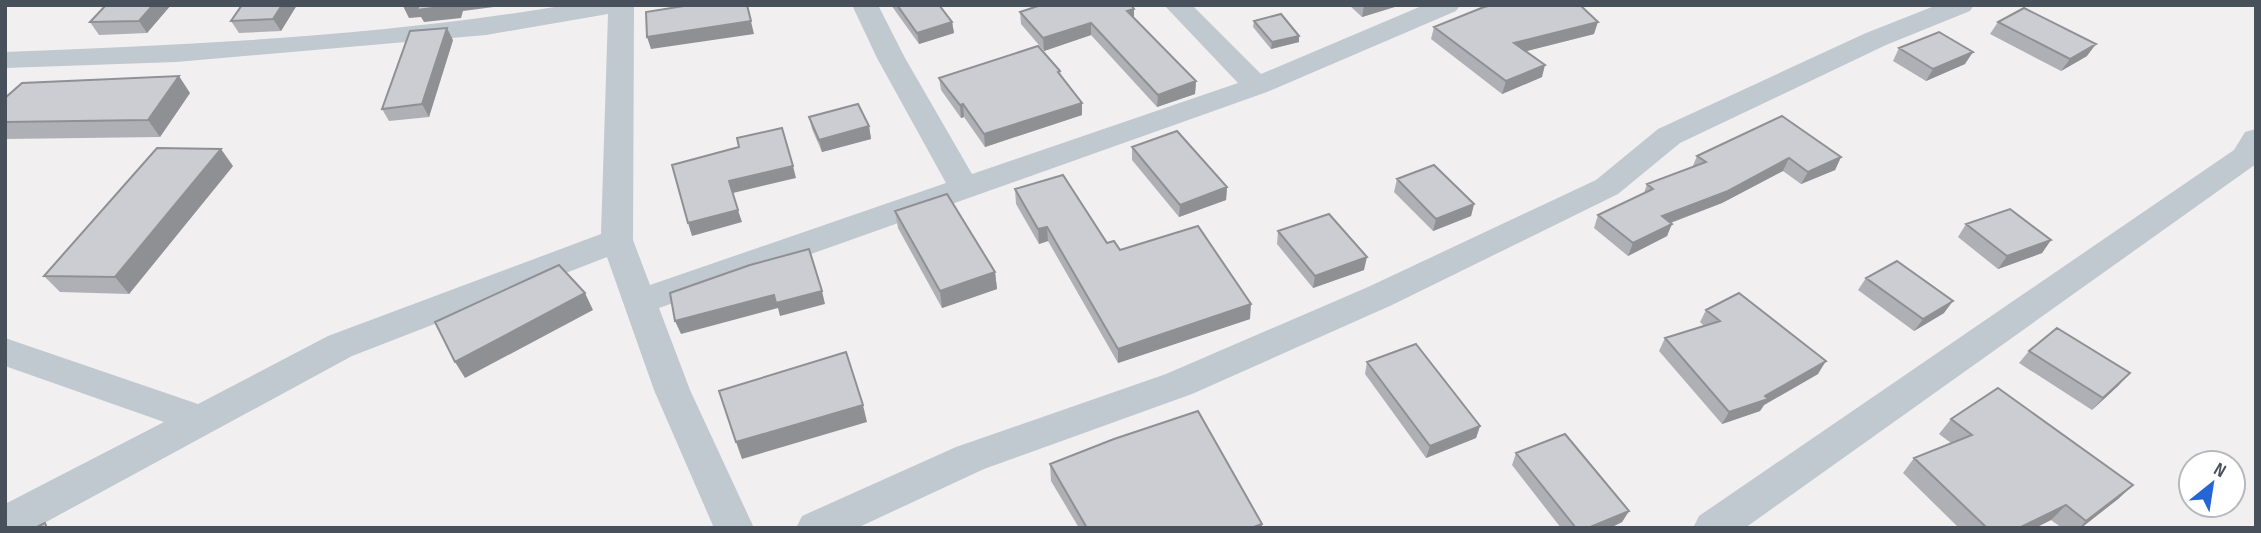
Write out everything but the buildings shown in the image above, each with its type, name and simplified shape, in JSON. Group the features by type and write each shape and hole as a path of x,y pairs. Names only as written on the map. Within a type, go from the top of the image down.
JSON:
{"street":[{"path":"5,60 176,54 486,27 552,11 619,5 617,240 671,390 734,528"},
{"path":"865,5 891,58 964,188"},
{"path":"1178,5 1257,86"},
{"path":"639,302 1257,86 1447,5"},
{"path":"816,528 970,458 1179,384 1380,296 1607,187 1669,136 1876,39 1961,5"},
{"path":"1713,528 2245,157 2256,139"},
{"path":"5,524 340,346 617,240"},
{"path":"5,352 202,419"}]}
